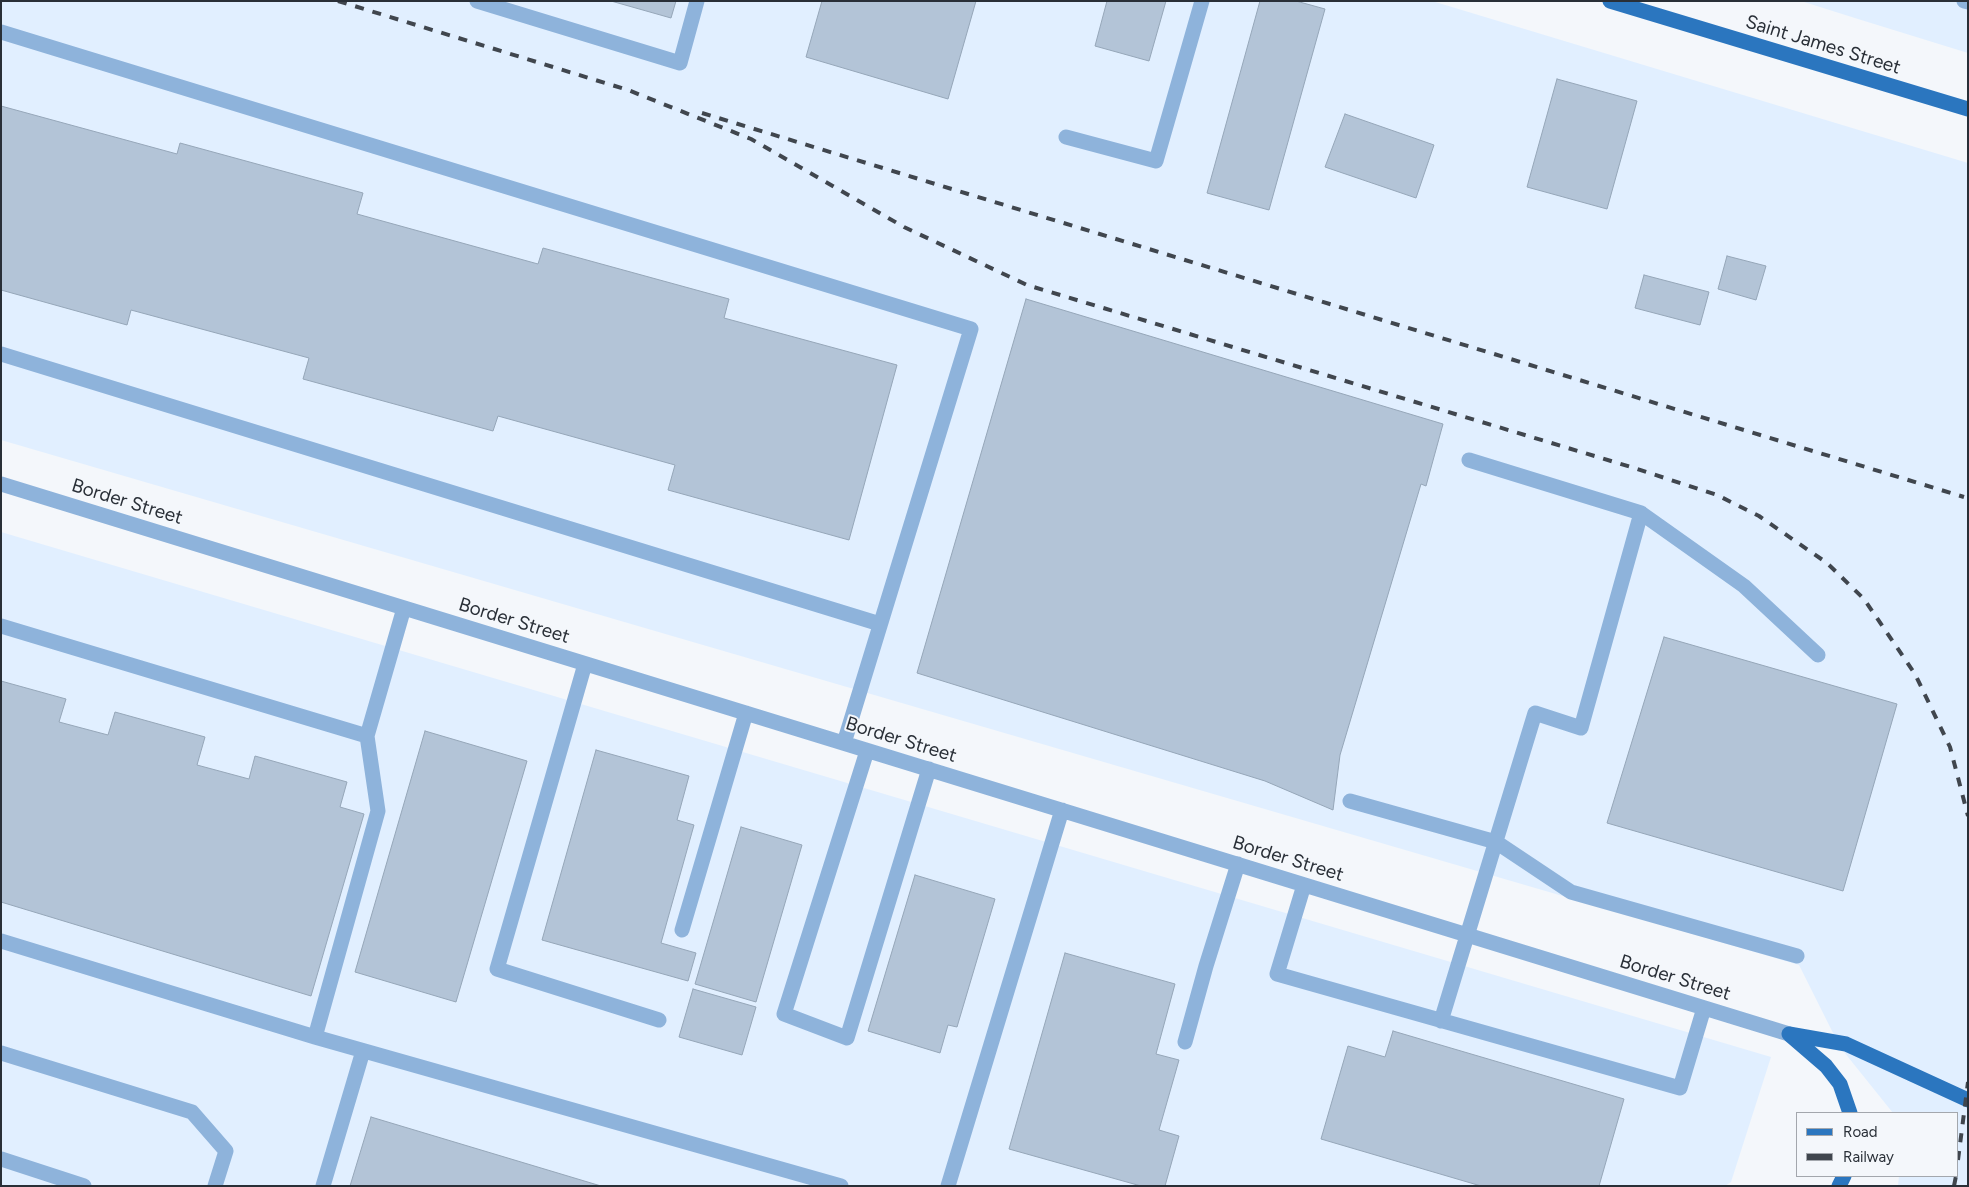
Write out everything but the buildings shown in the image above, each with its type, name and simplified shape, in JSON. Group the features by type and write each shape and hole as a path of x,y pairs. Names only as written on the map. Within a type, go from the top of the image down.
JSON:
{"main road":[{"name":"Saint James Street","path":"1617,2 1968,109"},
{"path":"1789,1034 1846,1044 1968,1100"},
{"path":"1789,1034 1826,1066 1840,1084 1850,1112"}],"street":[{"path":"477,1 680,63 697,1"},
{"path":"1066,137 1156,162 1202,1"},
{"path":"1,32 971,329 844,743"},
{"path":"1,354 880,624"},
{"path":"1469,460 1641,513 1744,586 1818,655"},
{"name":"Border Street","path":"1,484 1789,1034"},
{"path":"1441,1021 1534,713 1581,728 1641,513"},
{"path":"315,1037 378,811 367,736 404,608"},
{"path":"1,626 367,736"},
{"path":"585,664 496,968 659,1020"},
{"path":"682,930 746,713"},
{"path":"867,750 784,1014 847,1038 929,769"},
{"path":"1350,801 1496,842 1571,892 1797,956"},
{"path":"948,1186 1062,810"},
{"path":"1184,1042 1238,864"},
{"path":"1304,885 1277,974 1680,1088 1704,1008"},
{"path":"1,941 315,1037 841,1186"},
{"path":"323,1186 363,1051"},
{"path":"1,1053 192,1112 226,1151 215,1186"},
{"path":"1,1159 84,1186"}],"shaded area":[{"path":"1,1 1432,1 1968,163 1968,1186 1898,1186 1899,1177 1959,1177 1959,1112 1892,1112 1840,1047 1799,965 1,440"},
{"path":"1801,1 1968,1 1968,53 1858,19"},
{"path":"1,532 1771,1057 1731,1182 1725,1186 1,1186"}],"railway":[{"path":"338,1 628,90 751,139 904,227 1027,285 1631,467 1717,495 1759,516 1827,563 1864,599 1915,674 1950,747 1968,816"},
{"path":"702,113 1964,497"},
{"path":"1959,1152 1968,1082"},
{"path":"1954,1186 1956,1177"}]}
